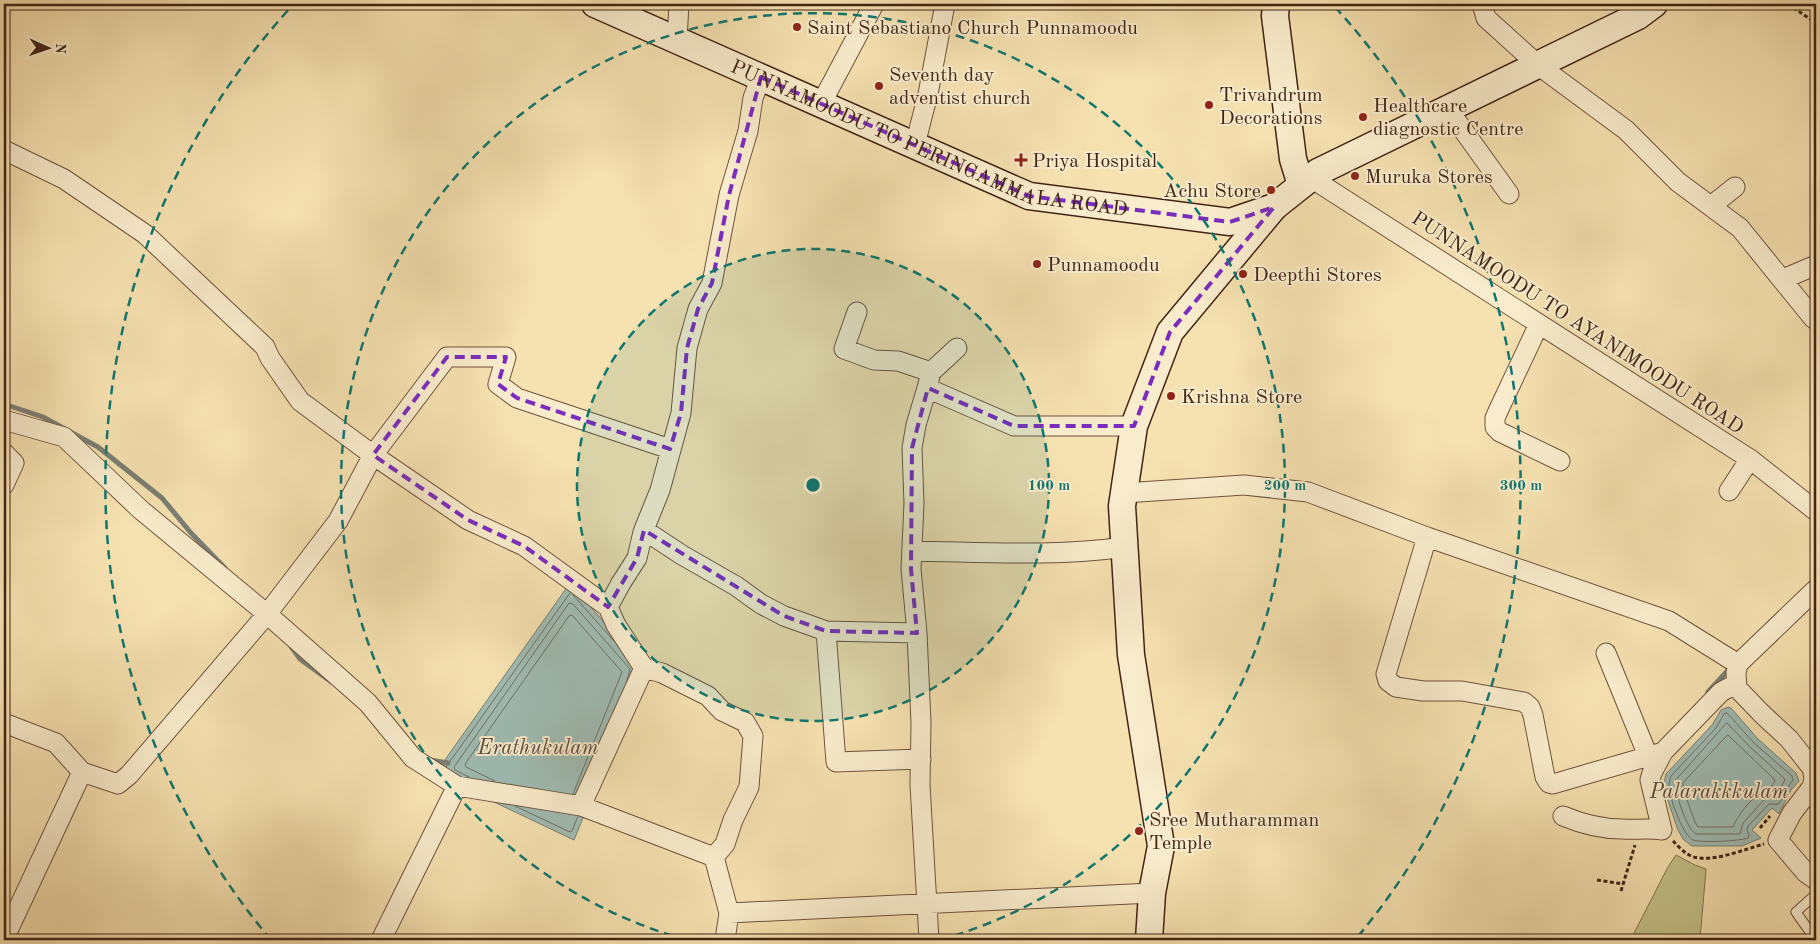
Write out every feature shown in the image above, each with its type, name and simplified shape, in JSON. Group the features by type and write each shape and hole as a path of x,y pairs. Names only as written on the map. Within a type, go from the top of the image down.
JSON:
{"main road":[{"name":"PUNNAMOODU TO PERINGAMMALA ROAD","path":"595,4 1028,196 1230,222 1274,206"},
{"path":"1276,4 1275,16 1293,159 1306,182"},
{"path":"1149,940 1152,893 1161,846 1131,655 1122,506 1134,426 1170,332 1274,206 1318,172 1638,16 1654,4"}],"street":[{"path":"677,40 679,4"},
{"path":"821,104 874,4"},
{"path":"915,145 928,94 945,4"},
{"path":"1482,4 1486,18 1538,65 1626,130 1678,182 1740,228 1816,320"},
{"path":"608,606 620,583 637,558 644,530 660,490 681,413 687,348 698,309 712,283 729,195 748,131 754,98 761,77"},
{"path":"1448,109 1509,194"},
{"path":"4,150 64,179 146,234 265,347 270,358 300,401 373,455 468,520 524,546 608,606 616,625 644,668 662,673 708,696 722,711 745,722 753,736 749,787 733,820 725,844 714,856"},
{"name":"PUNNAMOODU TO AYANIMOODU ROAD","path":"1306,182 1539,324 1750,459 1816,511"},
{"path":"1711,206 1735,187"},
{"path":"1783,279 1814,266"},
{"path":"857,312 844,349 874,360 898,361 1014,426 1134,426"},
{"path":"1539,324 1495,418 1495,427 1500,432 1560,461"},
{"path":"928,940 920,759 917,633 911,569 914,503 912,448 916,425 929,380 957,348"},
{"path":"4,723 56,743 82,772 118,784 129,775 267,614 338,521 373,455 447,357 506,357 498,384 517,398 670,449"},
{"path":"4,420 64,437 141,510 267,614 368,704 413,758 458,786 581,806 714,856"},
{"path":"4,453 14,463 4,486"},
{"path":"1728,491 1750,459"},
{"path":"1124,493 1244,485 1308,492 1426,537 1669,621 1734,662 1737,688"},
{"path":"644,530 682,555 736,586 761,604 784,616 826,631 917,633"},
{"path":"1426,537 1386,674 1388,681 1396,687 1424,691 1462,692 1524,702 1530,707 1533,715 1545,777 1548,783 1553,784 1655,754 1721,692 1730,687 1737,688 1789,739 1812,768 1814,778 1812,788 1792,813 1778,840 1806,873 1816,880"},
{"path":"912,550 1001,554 1056,554 1125,547"},
{"path":"1734,662 1816,589"},
{"path":"826,631 836,762 920,759"},
{"path":"1563,816 1581,824 1602,828 1623,830 1656,825 1650,780 1655,754 1606,653"},
{"path":"581,806 644,668"},
{"path":"4,939 82,772"},
{"path":"381,940 458,786"},
{"path":"714,856 729,913 725,940"},
{"path":"729,913 1152,893"}],"lane":[{"path":"1810,932 1796,912 1816,894"}],"path":[{"path":"1788,4 1816,23"},
{"path":"1621,891 1638,833 1656,825 1682,850 1691,856 1700,858 1720,856 1778,840"},
{"path":"1597,880 1623,884"}],"highlighted area":[{"path":"761,77 1029,196 1230,222 1274,207 1170,332 1134,426 1014,426 928,388 912,448 911,569 917,633 826,631 784,616 644,530 637,558 608,607 524,546 468,520 373,455 447,357 506,357 498,384 517,398 670,449 681,413 687,348 698,309 712,283 729,195"}],"shaded area":[{"path":"1676,855 1706,869 1700,940 1643,940 1632,937 1668,867"}],"water":[{"name":"Erathukulam","path":"570,583 644,668 574,840 435,774"},
{"name":"Palarakkkulam","path":"1728,707 1731,708 1758,739 1796,773 1799,781 1791,790 1779,814 1772,808 1752,830 1761,838 1742,846 1692,846 1683,839 1678,830 1665,792 1666,774 1712,725 1721,710"}],"waterway":[{"path":"4,404 43,417 98,447 162,498 191,533 225,568"},
{"path":"290,645 300,659 330,681"},
{"path":"1708,692 1731,667"},
{"path":"430,760 448,763"}],"place":[{"name":"Saint Sebastiano Church Punnamoodu","path":"797,27"},
{"name":"Seventh day adventist church","path":"879,86"},
{"name":"Trivandrum Decorations","path":"1209,105"},
{"name":"Healthcare diagnostic Centre","path":"1363,117"},
{"name":"Priya Hospital","path":"1021,160"},
{"name":"Muruka Stores","path":"1355,176"},
{"name":"Achu Store","path":"1271,190"},
{"name":"Punnamoodu","path":"1037,264"},
{"name":"Deepthi Stores","path":"1243,274"},
{"name":"Krishna Store","path":"1171,396"},
{"name":"Sree Mutharamman Temple","path":"1139,831"}]}
